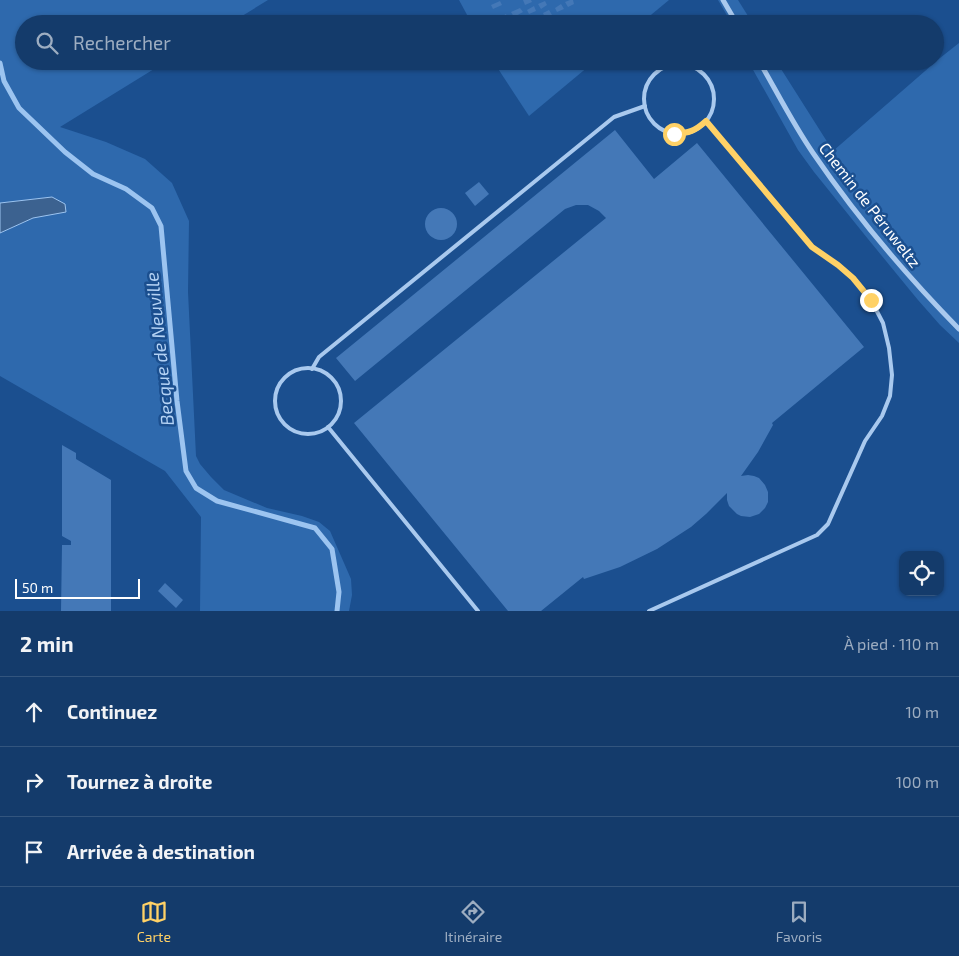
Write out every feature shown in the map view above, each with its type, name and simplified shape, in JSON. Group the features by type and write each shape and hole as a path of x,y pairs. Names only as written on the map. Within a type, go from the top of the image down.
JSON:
{"street":[{"path":"723,0 732,15"},
{"name":"Chemin de Péruweltz","path":"764,70 812,152 840,191 895,259 959,329"}],"lane":[{"path":"661,70 650,79 645,90 645,106 653,123 663,130 674,134 686,133 697,128 706,121 711,112 714,101 712,90 708,80 697,70"},
{"path":"312,369 320,357 614,117 645,106"},
{"path":"649,611 817,535 828,524 865,441 882,416 890,396 892,375 889,348 883,323 871,300 843,269 812,247 706,121"},
{"path":"298,370 319,370 329,375 336,384 340,393 341,404 338,415 328,427 313,434 302,433 292,430 284,423 278,414 276,404 277,393 281,383 288,375 298,370"},
{"path":"328,427 478,611"}],"shaded area":[{"path":"0,0 268,0 244,15 15,15 15,70 152,70 60,127 106,142 145,159 172,183 189,221 188,292 196,456 200,464 224,490 267,508 319,522 330,531 351,579 352,595 349,611 200,611 201,517 165,471 0,376 0,233 33,218 66,211 52,197 0,203"},
{"path":"459,0 669,0 651,15 467,15"},
{"path":"718,0 738,0 747,15 727,15"},
{"path":"959,43 959,343 918,300 814,172 798,150 753,70 782,70 833,151 926,70 944,70 944,55"},
{"path":"499,70 584,70 529,116"},
{"path":"52,197 65,204 66,212 33,218 0,233 0,203"}],"building":[{"path":"523,0 531,0 532,2 525,5"},
{"path":"573,0 574,4 568,7 565,2"},
{"path":"500,1 502,5 493,9 491,5"},
{"path":"545,1 547,5 541,9 538,4"},
{"path":"561,4 564,9 557,12 555,8"},
{"path":"534,6 536,11 529,14 527,10"},
{"path":"520,8 523,12 513,15 511,12"},
{"path":"549,10 552,15 544,15 543,13"},
{"path":"615,130 654,179 697,143 864,347 772,423 773,425 758,452 741,476 754,476 759,478 765,485 768,492 768,502 759,514 750,517 737,514 729,506 727,493 691,527 657,549 620,567 584,579 583,577 541,611 508,611 354,423 606,218 599,211 588,205 576,205 565,209 355,381 336,358"},
{"path":"479,182 489,194 475,206 465,193"},
{"path":"441,208 447,209 452,213 456,218 456,230 452,235 447,239 441,240 435,239 430,235 426,230 425,224 426,218 430,213 435,209"},
{"path":"62,445 76,453 76,459 111,480 111,611 61,611 62,545 71,545 71,541 62,536"},
{"path":"165,583 183,600 176,608 158,591"}],"waterway":[{"name":"Becque de Neuville","path":"0,63 4,81 19,108 65,152 93,174 126,189 152,208 161,226 177,401 186,471 196,488 217,501 315,528 332,549 339,592 337,611"}],"route":[{"path":"674,134 686,133 706,121 812,247 853,278 871,300"}]}
